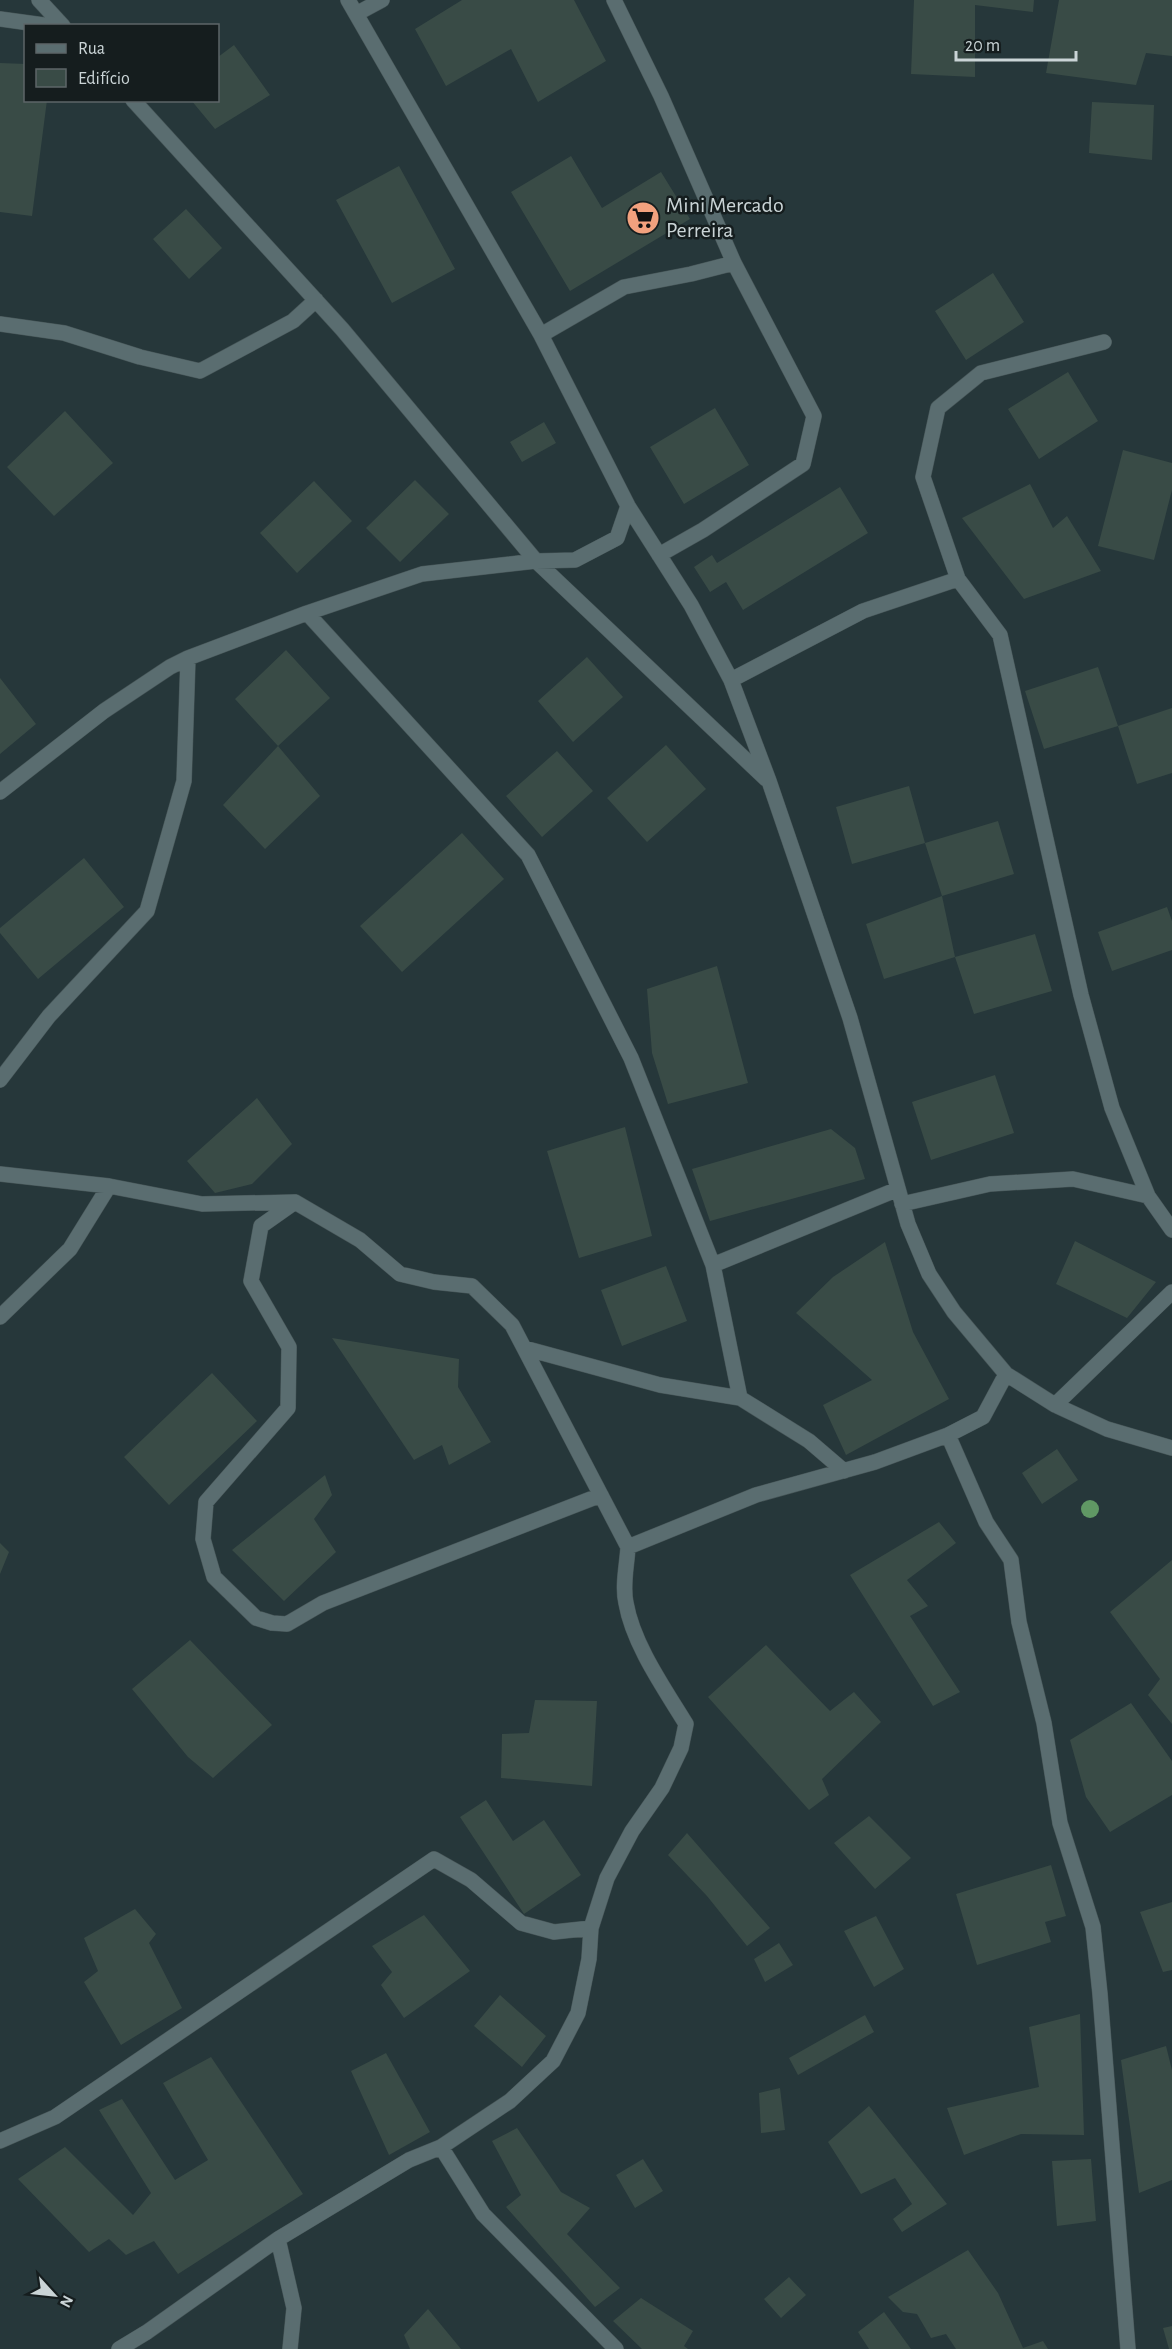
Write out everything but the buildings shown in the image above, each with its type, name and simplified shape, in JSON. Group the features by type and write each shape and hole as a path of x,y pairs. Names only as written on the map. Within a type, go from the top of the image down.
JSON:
{"street":[{"path":"39,0 61,24"},
{"path":"348,0 541,335 628,506 691,605 730,680 769,781 850,1018 908,1224 929,1274 954,1312 1006,1374 1055,1405 1107,1429 1172,1448"},
{"path":"356,14 382,0"},
{"path":"614,0 661,96 734,263 814,416 803,464 704,531 659,555"},
{"path":"0,19 36,24"},
{"path":"135,102 316,300 536,561 769,781"},
{"path":"541,335 624,287 734,263"},
{"path":"0,324 64,333 140,357 200,371 293,321 316,300"},
{"path":"1104,342 981,373 938,408 923,477 958,579 1000,634 1081,995 1112,1108 1148,1196 1172,1230"},
{"path":"0,792 104,711 170,666 307,614 422,574 536,561 574,560 617,538 628,506"},
{"path":"730,680 863,611 958,579"},
{"path":"307,614 528,855 632,1058 713,1265 740,1398"},
{"path":"0,1080 49,1016 147,910 184,781 188,658"},
{"path":"0,1174 109,1186 202,1204 295,1202 360,1240 400,1274 434,1282 472,1286 512,1325 628,1547 625,1601 632,1627 663,1688 686,1724 681,1748 663,1788 632,1831 607,1878 591,1928 589,1959 578,2013 553,2061 510,2101 441,2148 409,2160 278,2239 147,2332 118,2349"},
{"path":"713,1265 900,1196 990,1184 1073,1179 1148,1196"},
{"path":"0,1317 70,1249 109,1186"},
{"path":"295,1202 261,1226 251,1281 289,1347 288,1408 206,1502 205,1512 203,1539 214,1577 256,1618 272,1623 287,1624 323,1603 601,1495"},
{"path":"1055,1405 1172,1292"},
{"path":"524,1348 660,1385 740,1398 809,1442 844,1471"},
{"path":"628,1547 756,1495 875,1462 948,1435 983,1417 1006,1374"},
{"path":"948,1435 986,1522 1011,1560 1019,1622 1044,1723 1060,1823 1093,1927 1128,2349"},
{"path":"0,2141 56,2117 434,1859 471,1880 521,1923 554,1932 591,1928"},
{"path":"441,2148 483,2214 616,2349"},
{"path":"278,2239 294,2308 290,2349"}],"place":[{"name":"Mini Mercado Perreira","path":"643,218"}]}
